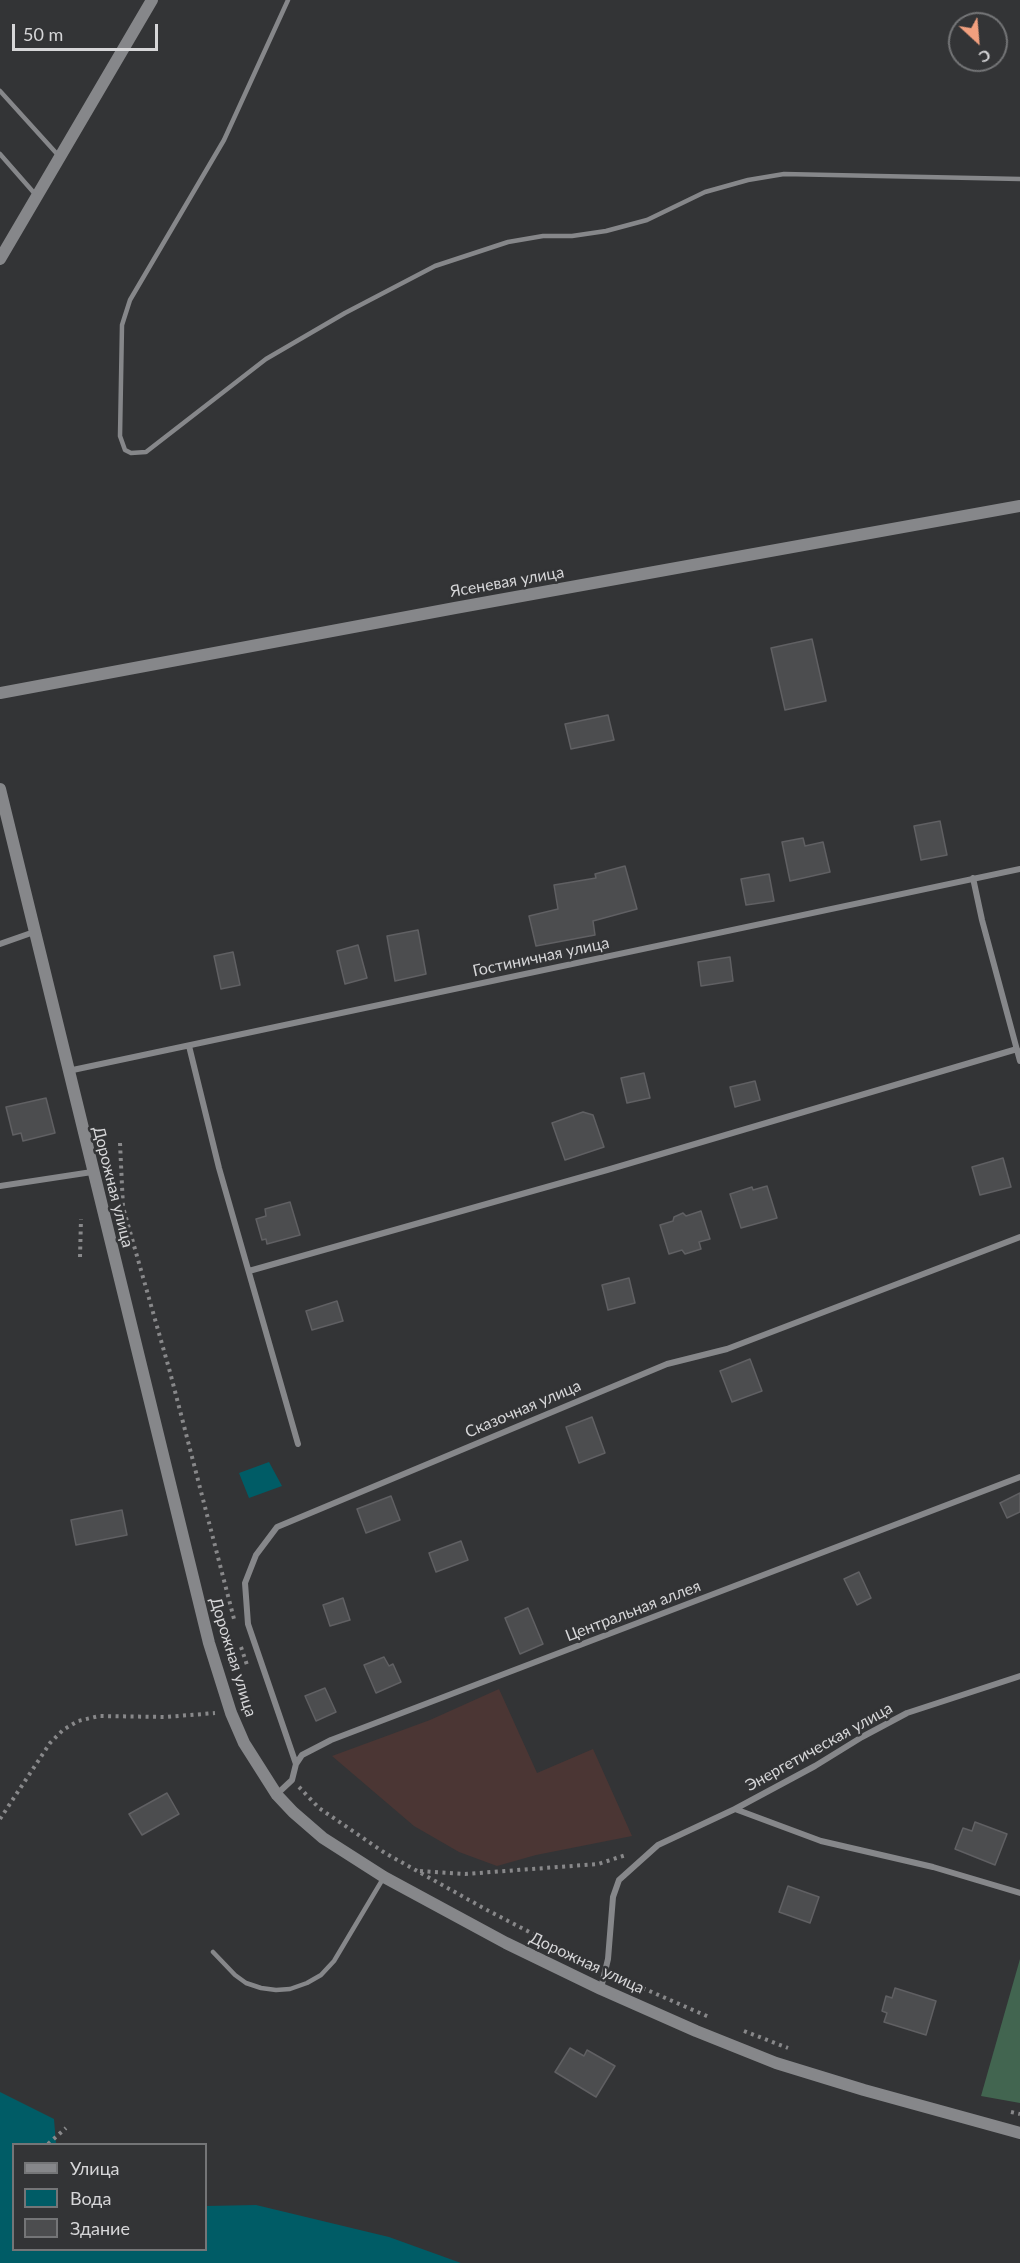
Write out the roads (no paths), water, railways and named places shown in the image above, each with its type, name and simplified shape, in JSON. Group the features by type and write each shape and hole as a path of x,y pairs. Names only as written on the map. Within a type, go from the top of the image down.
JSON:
{"main road":[{"path":"0,259 152,0"},
{"name":"Ясеневая улица","path":"0,693 1020,506"},
{"name":"Дорожная улица","path":"0,789 197,1600 231,1713 244,1743 277,1795 300,1819 323,1838 384,1877 506,1943 601,1989 776,2063 874,2093 1020,2133"}],"street":[{"name":"Гостиничная улица","path":"68,1071 1020,869"},
{"path":"973,878 1020,1061"},
{"path":"0,944 34,932"},
{"path":"189,1046 219,1168 298,1444"},
{"path":"249,1271 607,1170 1017,1050"},
{"path":"0,1186 92,1172"},
{"name":"Сказочная улица","path":"296,1764 248,1624 245,1583 256,1556 277,1527 667,1364 727,1349 1020,1237"},
{"name":"Центральная аллея","path":"296,1764 302,1755 331,1740 1020,1477"},
{"name":"Энергетическая улица","path":"601,1989 608,1959 613,1897 619,1880 658,1845 735,1809 908,1713 1020,1676"},
{"path":"277,1795 292,1780 296,1764"},
{"path":"735,1809 821,1840 933,1867 1020,1893"}],"lane":[{"path":"288,0 224,140 130,300 122,325 120,436 125,450 131,453 146,452 267,359 345,314 435,266 508,242 543,236 572,236 606,231 647,220 705,192 748,180 784,174 1020,179"},
{"path":"0,91 60,158"},
{"path":"0,154 37,196"},
{"path":"213,1952 235,1975 246,1983 261,1988 290,1989 307,1983 321,1975 334,1961 384,1877"}],"water":[{"path":"269,1462 282,1486 249,1498 239,1473"},
{"path":"0,2092 54,2119 56,2143 12,2143 12,2251 207,2251 207,2206 256,2205 389,2237 461,2263 0,2263"}]}
